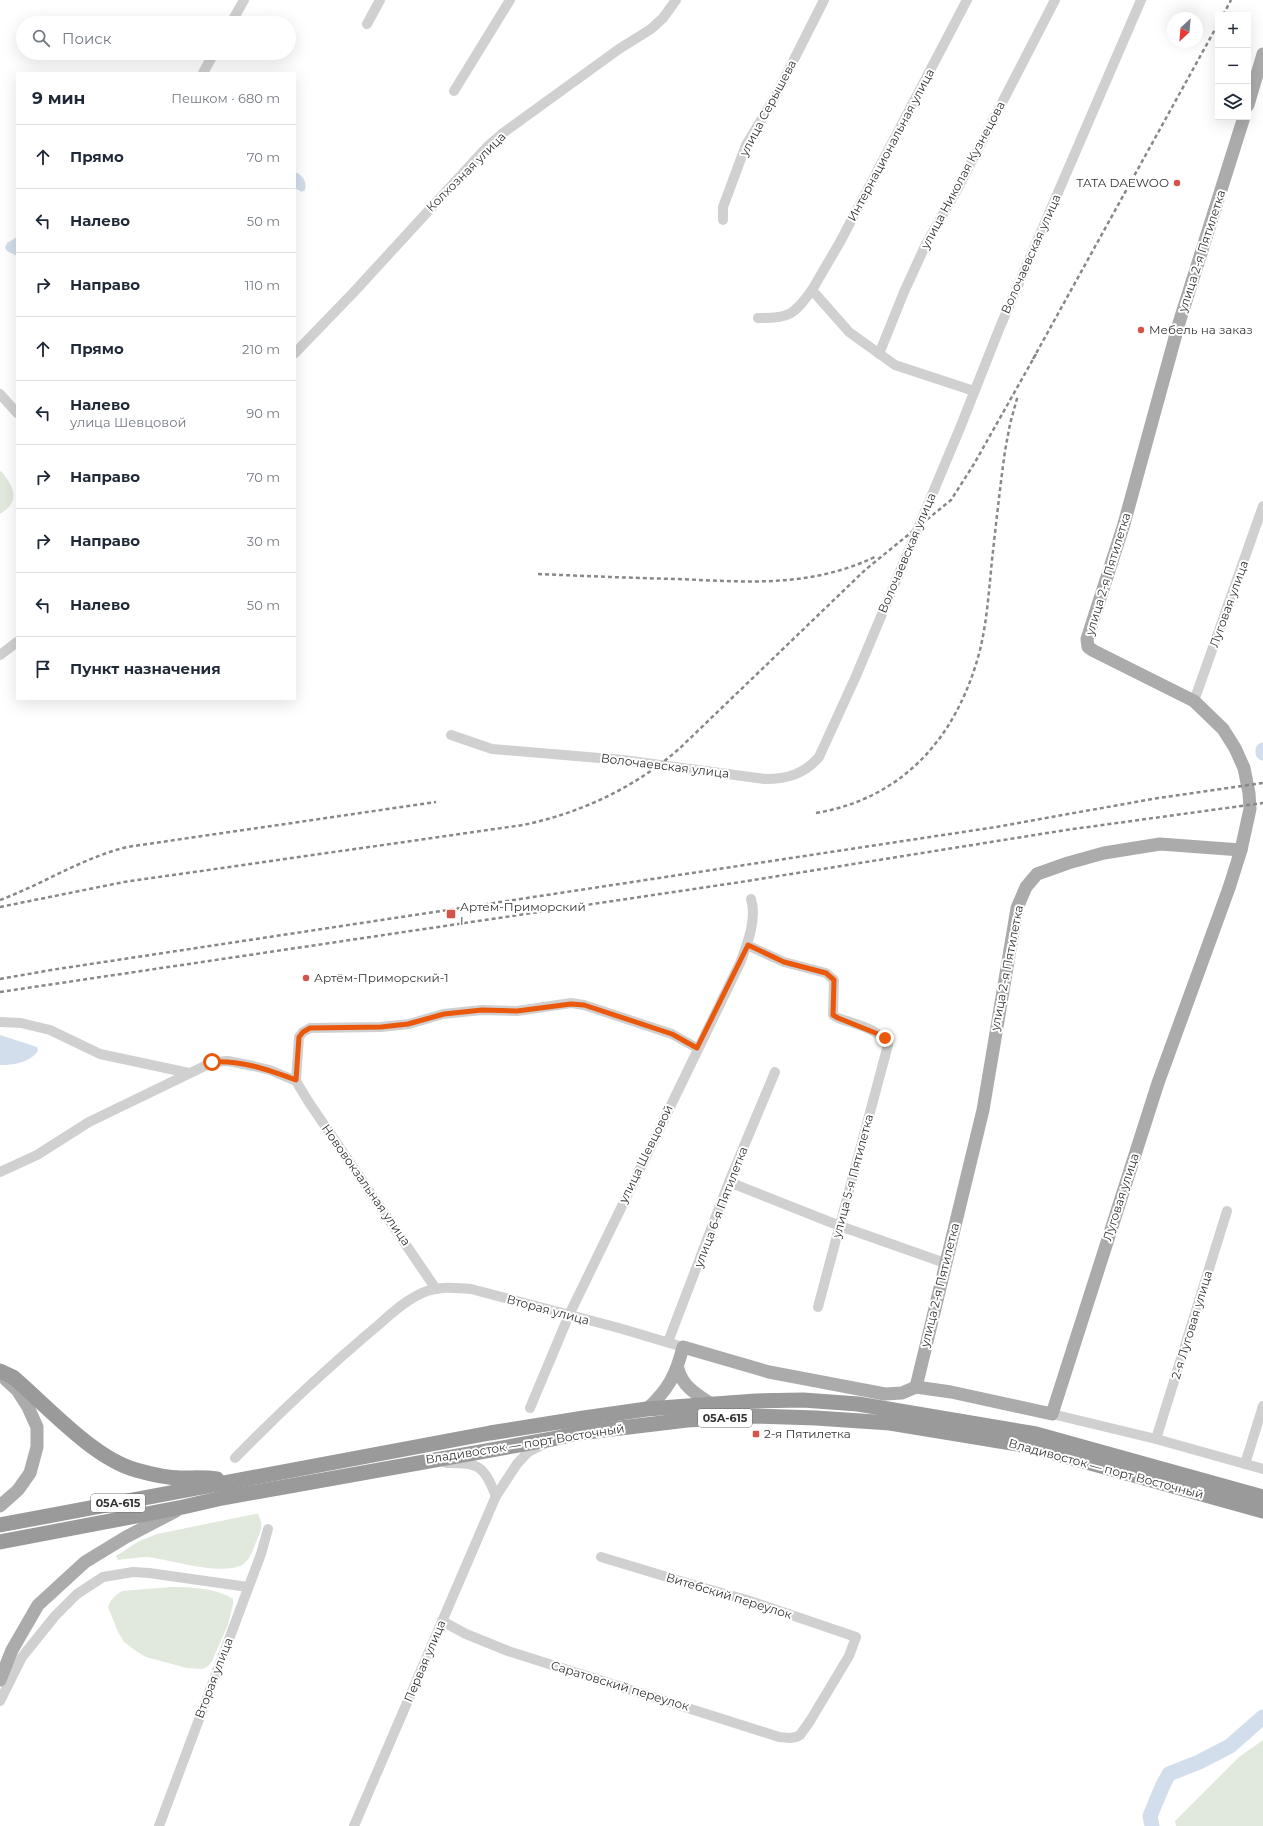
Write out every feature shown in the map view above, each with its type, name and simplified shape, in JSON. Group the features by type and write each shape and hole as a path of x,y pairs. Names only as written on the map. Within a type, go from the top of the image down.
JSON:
{"highway":[{"path":"0,1371 13,1377 78,1436 110,1458 134,1469 162,1475 179,1478 208,1477 236,1481"},
{"name":"Владивосток — порт Восточный","path":"0,1524 490,1433 584,1418 647,1409 711,1404 803,1400 858,1404 1036,1434 1263,1497"},
{"name":"Владивосток — порт Восточный","path":"0,1542 183,1507 222,1498 264,1492 579,1433 687,1420 755,1416 890,1423 1029,1446 1263,1511"}],"main road":[{"path":"1251,97 1261,69 1263,54"},
{"name":"улица 2-я Пятилетка","path":"916,1387 983,1110 1017,908 1026,887 1037,874 1068,863 1104,853 1160,844 1241,850 1250,809 1249,793 1244,768 1235,748 1222,729 1194,701 1094,651 1088,647 1087,639 1124,524 1179,323 1243,120"},
{"name":"Луговая улица","path":"1052,1414 1158,1083 1229,888 1241,850"},
{"path":"647,1409 666,1390 678,1368 683,1347"},
{"name":"Вторая улица","path":"683,1347 769,1372 885,1394 902,1393 916,1387"},
{"path":"678,1368 682,1381 687,1387 711,1404"},
{"path":"0,1375 17,1390 28,1407 37,1427 37,1447 30,1473 18,1490 0,1506"},
{"path":"916,1387 951,1392 1052,1414"},
{"path":"0,1680 12,1650 38,1605 85,1562 126,1537 183,1507"}],"street":[{"path":"235,16 244,0"},
{"path":"367,24 380,0"},
{"path":"454,91 510,0"},
{"name":"Колхозная улица","path":"296,352 353,293 488,146 503,133 619,49 651,29 676,0"},
{"name":"улица Серышева","path":"723,220 723,208 746,145 775,97 824,0"},
{"name":"Интернациональная улица","path":"758,318 779,317 794,312 812,290 840,242 968,0"},
{"name":"улица Николая Кузнецова","path":"880,354 904,292 926,244 958,188 1055,0"},
{"name":"Волочаевская улица","path":"451,735 492,749 623,760 765,779 782,779 797,774 806,769 819,757 856,676 931,497 1000,326 1141,0"},
{"path":"204,72 210,60"},
{"path":"812,290 849,332 895,365 974,391"},
{"path":"0,394 16,412"},
{"name":"Луговая улица","path":"1194,701 1263,506"},
{"path":"0,655 16,643"},
{"name":"улица Шевцовой","path":"530,1408 569,1315 748,945 754,908 751,899"},
{"name":"улица 5-я Пятилетка","path":"748,945 784,962 832,976 834,980 833,1015 878,1034 885,1038 888,1045 818,1307"},
{"path":"0,1172 37,1155 89,1122 138,1100 212,1062 228,1061 270,1070 296,1080 299,1037 303,1032 310,1028 381,1027 408,1024 444,1014 482,1010 517,1011 578,1004 672,1034 697,1048"},
{"path":"0,1022 21,1023 36,1026 50,1030 100,1054 189,1073"},
{"name":"улица 6-я Пятилетка","path":"668,1342 729,1182 775,1072"},
{"name":"Нововокзальная улица","path":"296,1080 308,1101 436,1289"},
{"path":"729,1182 840,1226 945,1263"},
{"name":"2-я Луговая улица","path":"1156,1440 1227,1211"},
{"name":"Вторая улица","path":"235,1458 330,1367 396,1310 420,1294 436,1289 450,1287 471,1289 683,1347"},
{"path":"1245,1464 1263,1406"},
{"path":"1052,1414 1263,1469"},
{"name":"Первая улица","path":"354,1826 496,1496 517,1464 528,1452 552,1439"},
{"path":"414,1463 464,1463 476,1465 487,1474 496,1496"},
{"name":"Вторая улица","path":"158,1826 261,1554 268,1529"},
{"name":"Витебский переулок","path":"601,1557 747,1600 856,1637 849,1656 800,1735"},
{"path":"0,1701 22,1657 55,1616 78,1594 103,1577 133,1572 149,1573 248,1587"},
{"name":"Саратовский переулок","path":"442,1621 466,1634 508,1651 779,1737 790,1738 800,1735"}],"shaded area":[{"path":"296,173 302,177 305,182 305,190 302,192 296,189"},
{"path":"16,238 16,256 7,251 5,248 7,243"},
{"path":"0,471 11,485 13,490 13,499 9,507 0,514"},
{"path":"0,1035 37,1047 38,1051 25,1061 15,1064 0,1065"},
{"path":"258,1514 261,1522 259,1535 249,1558 242,1565 233,1568 209,1568 148,1557 118,1560 116,1556 139,1541 157,1534"},
{"path":"171,1587 211,1590 233,1599 228,1625 212,1661 207,1667 202,1669 187,1668 146,1657 124,1642 118,1632 108,1607 115,1596 122,1591"},
{"path":"1263,1740 1263,1826 1176,1826 1175,1821 1239,1757"}],"waterway":[{"path":"1152,1826 1150,1816 1169,1774 1199,1762 1230,1746 1263,1717"}],"railway":[{"path":"1225,12 1231,0"},
{"path":"1033,359 1215,29"},
{"path":"0,907 124,882 523,825 545,820 587,806 607,797 645,775 680,748 865,570 951,500 974,464 1036,354"},
{"path":"816,813 848,805 876,793 901,777 923,758 942,735 958,709 970,681 980,650 988,605 1005,451 1010,424 1018,395"},
{"path":"538,574 730,581 779,581 828,574 877,556"},
{"path":"0,979 51,970 996,827 1152,799 1263,783"},
{"path":"0,900 16,894 78,864 127,847 436,802"},
{"path":"0,992 741,882 1066,830 1263,803"}],"place":[{"name":"TATA DAEWOO","path":"1177,183"},
{"name":"Мебель на заказ","path":"1141,330"},
{"name":"Артем-Приморский I","path":"451,914"},
{"name":"Артём-Приморский-1","path":"306,978"},
{"name":"2-я Пятилетка","path":"756,1434"}],"route":[{"path":"212,1062 228,1061 253,1066 270,1070 296,1080 299,1037 303,1032 310,1028 381,1027 408,1024 444,1014 482,1010 517,1011 571,1004 584,1005 672,1034 697,1048 748,945 784,962 832,976 834,980 833,1015 885,1038"}]}
